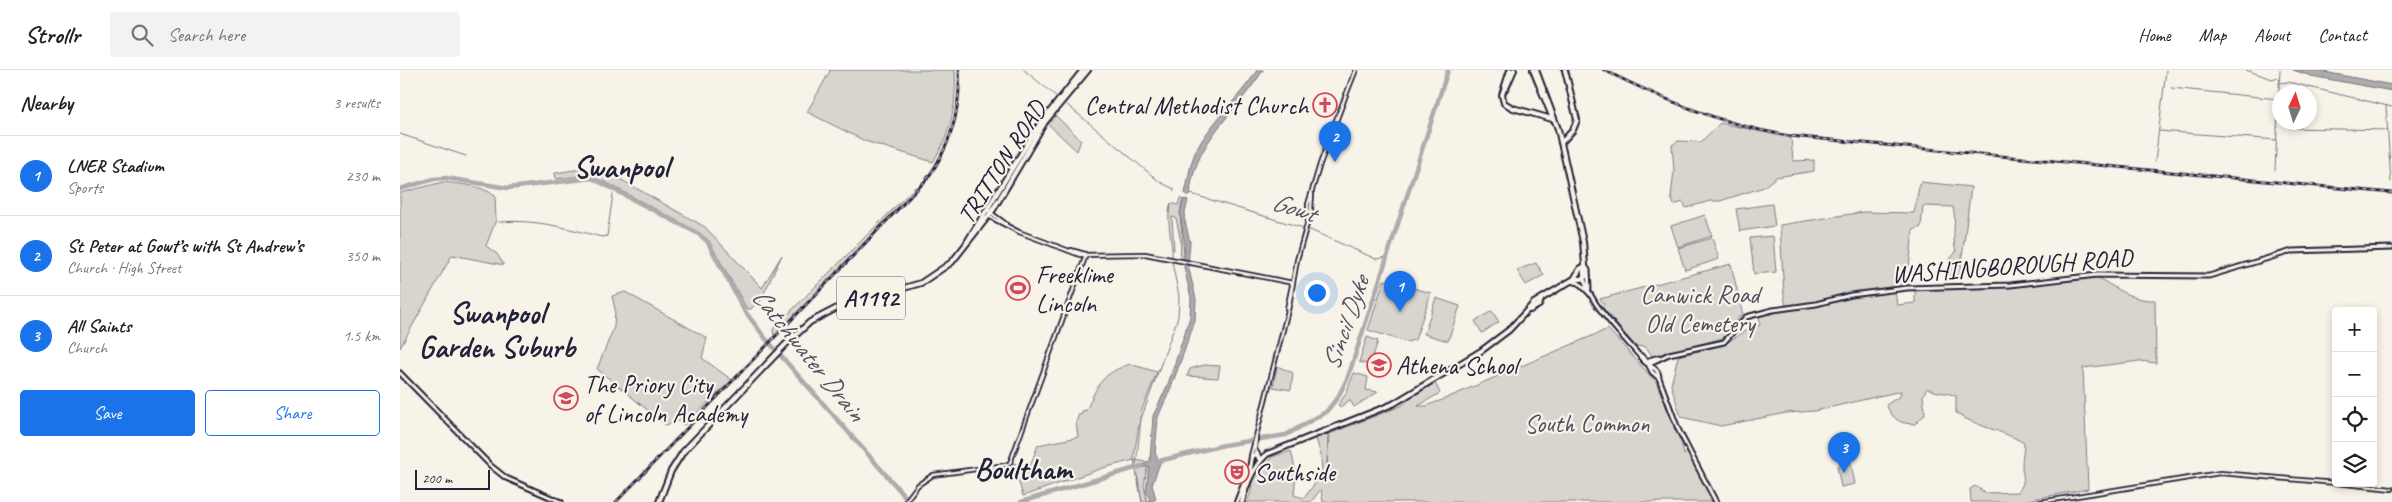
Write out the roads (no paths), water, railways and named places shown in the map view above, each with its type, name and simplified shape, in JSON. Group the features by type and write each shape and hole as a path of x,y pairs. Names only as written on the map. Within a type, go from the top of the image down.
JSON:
{"main road":[{"name":"TRITTON ROAD","path":"962,250 981,220 988,213 1037,128 1083,70"},
{"name":"TRITTON ROAD","path":"660,502 671,472 680,456 803,328 821,315 839,307 921,283 946,267 962,250 997,202 1045,122 1088,70"},
{"path":"1512,70 1502,95 1503,100 1513,108 1552,119"},
{"path":"1534,70 1558,129 1583,242 1585,279 1591,294"},
{"path":"1561,143 1575,127 1577,116 1563,70"},
{"path":"1545,99 1552,119 1556,123"},
{"path":"1542,116 1547,107"},
{"path":"1558,129 1569,134"},
{"name":"WASHINGBOROUGH ROAD","path":"1648,364 1649,360 1659,357 1724,342 1746,318 1773,310 1816,304 1851,295 1915,288 2010,285 2097,275 2209,276 2294,250 2392,248"},
{"path":"1573,280 1580,268 1584,266"},
{"path":"1237,502 1253,454 1267,454 1393,404 1481,351 1530,310 1533,305 1573,280 1585,279"},
{"path":"1573,280 1580,283 1591,294 1610,322 1659,378 1678,429 1716,502"},
{"path":"400,373 491,466 506,478 561,502"},
{"path":"1258,454 1260,461"},
{"path":"1242,502 1250,478 1260,461 1267,454"},
{"path":"1251,459 1255,463 1260,461"}],"street":[{"path":"1251,459 1304,231 1312,205 1312,194 1325,149 1356,70"},
{"path":"988,213 1010,228 1086,255 1152,256 1292,284"},
{"path":"906,500 924,480 937,473 1010,463 1086,255"},
{"path":"1254,444 1258,454"},
{"path":"2040,502 2220,473 2332,483"},
{"path":"2373,487 2392,489"}],"waterway":[{"path":"1024,70 1057,97"},
{"name":"Sincil Dyke","path":"1155,462 1224,445 1286,435 1326,412 1338,397 1348,377 1448,70"},
{"path":"2155,161 2166,70"},
{"path":"2246,70 2272,79 2278,77"},
{"path":"2275,170 2280,70"},
{"path":"2279,83 2288,82 2392,107"},
{"path":"2171,88 2272,98"},
{"path":"1066,104 1160,182 1174,189 1174,191"},
{"path":"2386,106 2391,182"},
{"path":"2317,129 2388,130"},
{"path":"2159,131 2277,140"},
{"path":"400,134 466,156"},
{"name":"Catchwater Drain","path":"400,189 434,179 446,178 508,188 592,178 697,233 707,241 744,310 766,339 910,502"},
{"path":"499,222 538,223 602,237 607,236 613,194"},
{"name":"Gowt","path":"1191,194 1310,230 1376,259 1387,257"},
{"path":"1170,212 1171,204"},
{"path":"1172,251 1172,257"},
{"path":"1136,464 1141,419 1178,317 1179,296 1172,262"},
{"name":"Catchwater Drain","path":"1021,502 1142,466"},
{"path":"1137,474 1142,502"}],"railway":[{"path":"616,502 927,179 948,141 956,113 959,70"},
{"path":"1604,70 1694,110 1741,125 1790,136 2392,193"}],"place":[{"name":"Central Methodist Church","path":"1325,105"},
{"name":"St Peter at Gowt’s with St Andrew’s","path":"1335,162"},
{"name":"Freeklime Lincoln","path":"1018,288"},
{"name":"LNER Stadium","path":"1400,312"},
{"name":"Athena School","path":"1379,365"},
{"name":"The Priory City of Lincoln Academy","path":"566,398"},
{"name":"Southside","path":"1237,472"},
{"name":"All Saints","path":"1844,473"}],"district":[{"name":"Swanpool","path":"621,167"},
{"name":"Swanpool Garden Suburb","path":"497,330"},
{"name":"Boultham","path":"1023,469"}],"park label":[{"name":"Canwick Road Old Cemetery","path":"1700,308"},
{"name":"South Common","path":"1587,423"}]}
